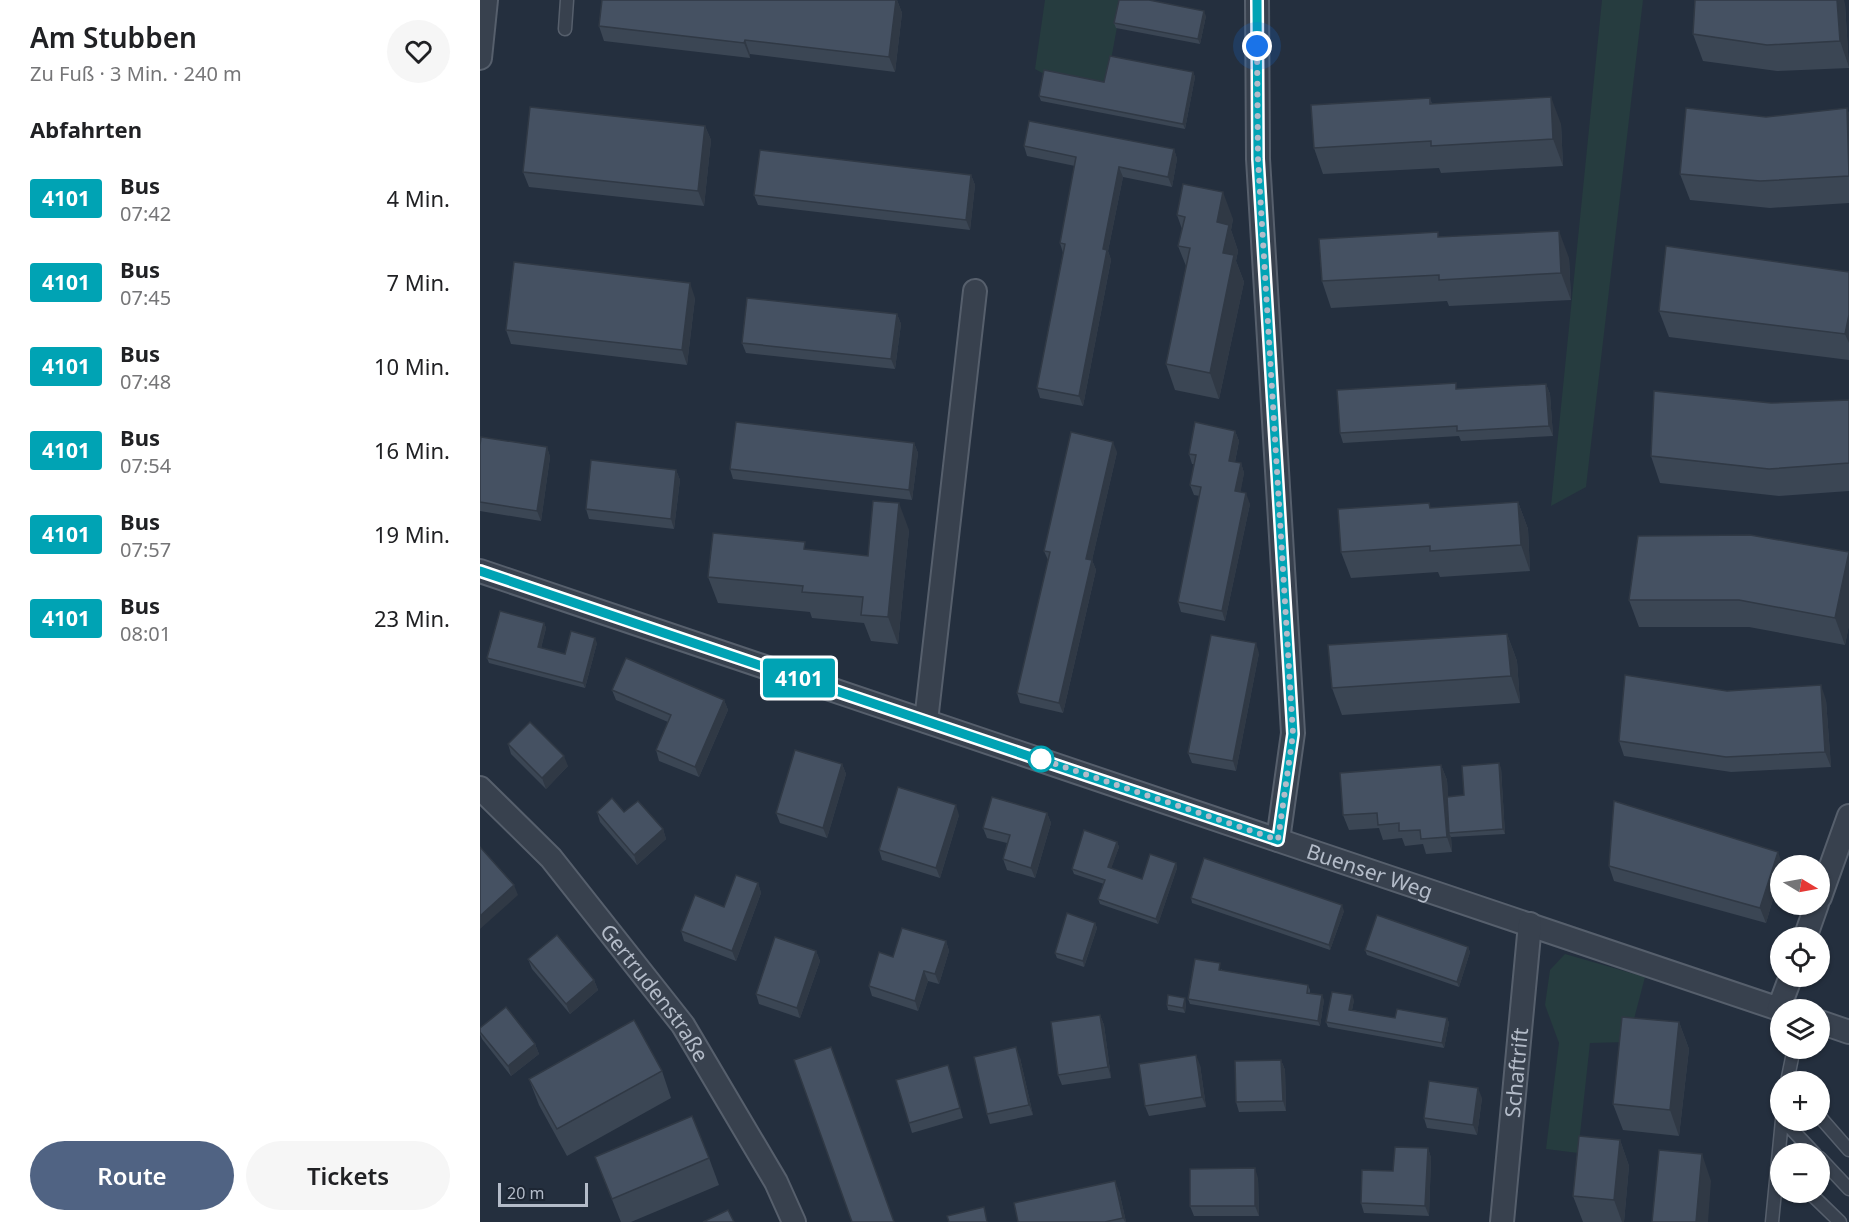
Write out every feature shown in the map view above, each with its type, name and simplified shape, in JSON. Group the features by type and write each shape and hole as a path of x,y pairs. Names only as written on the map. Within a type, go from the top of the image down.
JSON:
{"street":[{"path":"480,58 486,0"},
{"path":"1257,0 1258,159 1293,734 1278,840"},
{"path":"926,721 975,291"},
{"name":"Buenser Weg","path":"480,571 1770,1005"},
{"name":"Gertrudenstraße","path":"480,788 551,858 683,1025 776,1182 794,1222"},
{"path":"1830,869 1849,816"},
{"name":"Schaftrift","path":"1502,1222 1530,924"},
{"path":"1830,1025 1849,1032"}],"lane":[{"path":"565,29 567,0"},
{"path":"1830,1128 1849,1150"},
{"path":"1793,1131 1804,1143"},
{"path":"1830,1169 1849,1189"},
{"path":"1772,1222 1774,1203"},
{"path":"1820,1203 1840,1222"}],"green space":[{"path":"1045,0 1122,0 1106,87 1046,75 1035,69"},
{"path":"1602,0 1643,0 1586,487 1551,506"},
{"path":"1565,954 1645,977 1628,1042 1590,1043 1578,1153 1546,1149 1559,1043 1545,1005 1550,970"}],"building":[{"path":"602,0 896,0 889,57 599,26"},
{"path":"1119,0 1149,0 1204,11 1198,39 1114,23"},
{"path":"1695,0 1837,0 1840,41 1767,45 1693,34"},
{"path":"1110,56 1193,72 1183,124 1039,96 1044,70 1104,82"},
{"path":"1551,97 1553,139 1431,146 1431,141 1314,148 1311,105 1430,98 1430,104"},
{"path":"530,107 705,126 698,191 523,172"},
{"path":"1686,108 1766,117 1847,108 1849,176 1760,181 1680,174"},
{"path":"1029,121 1174,149 1168,177 1119,167 1103,249 1107,250 1079,396 1037,388 1065,244 1060,243 1076,157 1024,146"},
{"path":"760,150 971,175 966,220 754,195"},
{"path":"1183,184 1223,192 1217,222 1229,225 1223,253 1234,255 1210,373 1166,364 1190,248 1178,246 1185,217 1177,215"},
{"path":"1559,231 1561,273 1439,280 1439,275 1322,281 1319,239 1438,232 1438,237"},
{"path":"1666,246 1849,272 1849,315 1845,334 1659,311"},
{"path":"514,262 690,283 682,350 506,330"},
{"path":"747,298 897,314 891,359 742,343"},
{"path":"1456,383 1456,389 1546,384 1549,426 1457,431 1457,426 1340,433 1337,390"},
{"path":"1654,391 1771,403 1849,400 1849,463 1769,469 1651,456"},
{"path":"736,422 914,443 909,490 730,469"},
{"path":"1195,422 1235,431 1229,461 1241,463 1235,491 1246,493 1222,611 1178,602 1201,487 1190,485 1196,455 1189,454"},
{"path":"1071,432 1113,442 1086,559 1092,560 1059,703 1017,693 1050,552 1044,551"},
{"path":"481,437 547,447 537,511 480,502"},
{"path":"591,460 676,470 671,519 586,509"},
{"path":"873,501 899,503 888,617 861,615 863,597 802,592 803,586 708,577 713,533 805,542 804,549 868,556"},
{"path":"1518,502 1521,545 1430,551 1430,546 1341,552 1338,509 1429,503 1430,508"},
{"path":"1750,535 1849,552 1835,618 1739,600 1629,600 1638,536"},
{"path":"500,611 544,623 538,647 565,654 571,631 595,638 583,683 487,658"},
{"path":"1507,634 1511,676 1332,688 1328,645"},
{"path":"1211,635 1256,643 1233,761 1188,753"},
{"path":"626,658 724,700 695,767 656,750 671,715 612,690"},
{"path":"1625,675 1727,691 1821,685 1825,752 1726,757 1619,741"},
{"path":"530,722 564,756 542,778 508,744"},
{"path":"795,750 842,764 823,828 776,813"},
{"path":"1499,763 1503,829 1449,833 1447,797 1464,795 1462,766"},
{"path":"1441,765 1447,837 1421,839 1420,830 1399,831 1399,823 1378,825 1377,813 1343,815 1340,773"},
{"path":"898,787 956,805 936,868 879,850"},
{"path":"992,797 1047,813 1031,868 1003,859 1010,835 983,828"},
{"path":"612,798 624,812 638,801 663,829 634,855 597,812"},
{"path":"1614,801 1778,852 1777,855 1770,855 1770,877 1760,908 1609,866"},
{"path":"1084,830 1117,842 1108,867 1142,879 1150,854 1176,863 1156,919 1098,899 1105,880 1072,869"},
{"path":"480,847 514,885 480,916"},
{"path":"1204,858 1342,905 1329,945 1191,898"},
{"path":"736,875 758,883 732,951 681,931 695,895 724,907"},
{"path":"1067,913 1095,923 1083,961 1055,953"},
{"path":"1377,915 1468,947 1457,982 1365,950"},
{"path":"902,928 946,941 935,974 924,971 915,1001 869,986 879,952 893,957"},
{"path":"557,935 594,980 566,1004 528,959"},
{"path":"775,937 816,951 797,1008 756,994"},
{"path":"1195,959 1220,963 1219,970 1308,985 1307,993 1322,995 1318,1021 1188,999"},
{"path":"1332,992 1352,995 1349,1010 1395,1018 1397,1009 1447,1018 1442,1043 1326,1022"},
{"path":"1168,995 1185,998 1183,1008 1167,1005"},
{"path":"506,1007 535,1044 508,1066 480,1032 480,1028"},
{"path":"1100,1015 1108,1067 1058,1075 1051,1022"},
{"path":"1622,1017 1679,1022 1670,1110 1613,1104"},
{"path":"634,1020 662,1071 557,1129 529,1079"},
{"path":"831,1047 894,1222 852,1222 794,1060"},
{"path":"1016,1047 1029,1105 987,1114 974,1057"},
{"path":"1196,1055 1202,1097 1145,1106 1139,1064"},
{"path":"1281,1060 1283,1101 1236,1102 1235,1061"},
{"path":"948,1065 960,1108 909,1123 896,1080"},
{"path":"1429,1081 1478,1088 1473,1125 1424,1118"},
{"path":"692,1116 709,1158 612,1199 595,1157"},
{"path":"1579,1136 1620,1140 1614,1200 1573,1196"},
{"path":"1395,1147 1428,1148 1425,1206 1361,1203 1362,1170 1393,1171"},
{"path":"1659,1150 1702,1154 1696,1222 1652,1222"},
{"path":"1255,1168 1255,1206 1190,1206 1190,1169"},
{"path":"1115,1181 1123,1218 1105,1222 1018,1222 1014,1203"},
{"path":"984,1207 987,1222 949,1222 947,1216"},
{"path":"728,1210 734,1222 703,1222"}],"bus line":[{"name":"4101","path":"480,571 1278,840 1293,734 1258,159 1257,0"}],"route":[{"path":"1041,759 1038,758 1278,840 1293,734 1258,159 1257,46"}]}
